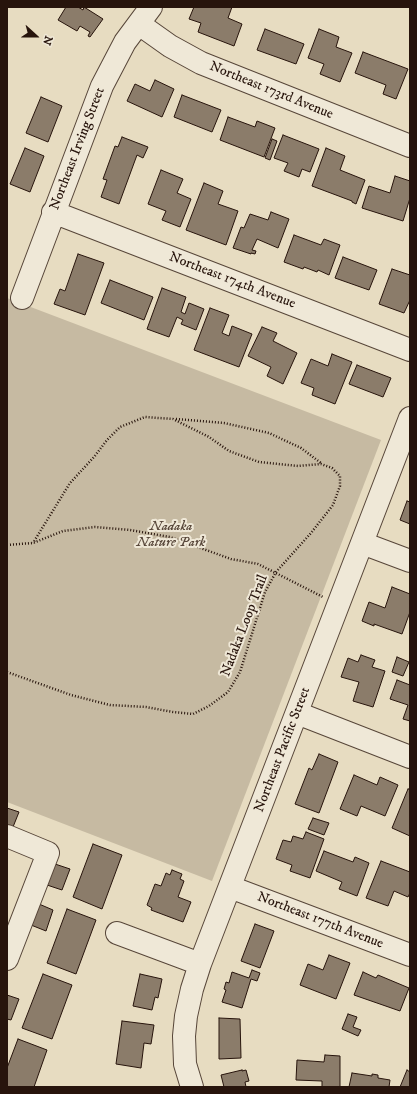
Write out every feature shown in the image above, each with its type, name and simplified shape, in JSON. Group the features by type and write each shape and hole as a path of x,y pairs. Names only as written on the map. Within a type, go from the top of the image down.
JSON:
{"street":[{"name":"Northeast 173rd Avenue","path":"145,15 170,46 201,63 410,146"},
{"name":"Northeast Irving Street","path":"22,298 53,212 102,86 125,42 145,15"},
{"name":"Northeast 174th Avenue","path":"53,212 410,350"},
{"name":"Northeast Pacific Street","path":"192,1087 185,1064 184,1036 186,1016 192,989 200,964 410,418"},
{"path":"362,543 410,561"},
{"path":"297,713 410,757"},
{"path":"7,836 48,853 7,959"},
{"name":"Northeast 177th Avenue","path":"230,887 410,955"},
{"path":"117,933 200,964"}],"path":[{"path":"34,543 70,483 94,457 107,440 120,427 145,416 224,423 269,433 301,448 321,464"},
{"path":"173,419 210,437 229,451 259,462 298,466 321,464"},
{"name":"Nadaka Loop Trail","path":"7,672 71,695 110,705 146,707 194,714 209,706 228,692 240,672 265,592 276,572 311,533 333,505 340,486 340,476 332,468 321,464"},
{"name":"Nadaka Loop Trail","path":"7,545 34,543 63,531 95,527 130,530 170,537 231,559 258,564 276,572 338,606"}],"green space":[{"name":"Nadaka Nature Park","path":"7,298 381,440 212,881 7,802"}],"building":[{"path":"66,7 78,7 83,10 84,7 103,19 90,37 88,36 90,32 80,26 77,31 58,20"},
{"path":"194,7 232,7 228,18 242,24 234,46 198,32 201,23 189,19"},
{"path":"265,29 304,44 296,64 257,50"},
{"path":"319,29 339,37 336,47 352,53 340,82 320,74 324,64 308,58"},
{"path":"363,52 408,69 396,99 383,94 386,85 355,73"},
{"path":"155,80 174,89 162,117 127,101 135,84 150,91"},
{"path":"182,95 221,110 212,132 174,117"},
{"path":"41,97 62,106 48,142 26,133"},
{"path":"228,117 255,127 257,121 275,128 264,157 220,140"},
{"path":"283,135 319,149 310,172 302,169 299,177 284,171 288,163 274,158"},
{"path":"122,137 148,147 143,158 137,155 119,204 101,197 107,180 103,179 115,146 118,147"},
{"path":"272,139 277,141 270,160 265,158"},
{"path":"25,148 44,156 30,192 10,184"},
{"path":"326,148 345,156 340,170 365,180 356,204 352,201 312,186"},
{"path":"161,170 183,179 177,193 191,199 180,227 162,220 166,211 148,204"},
{"path":"395,176 410,181 410,198 403,221 362,208 369,186 390,193"},
{"path":"204,183 223,191 218,204 238,211 226,245 186,230"},
{"path":"271,212 289,219 278,248 257,239 252,250 256,251 255,254 233,248 241,227 244,228 250,214 268,220"},
{"path":"294,235 321,245 324,239 340,245 329,275 318,270 317,272 304,267 303,269 284,262"},
{"path":"78,254 104,263 85,315 54,304 60,289 65,291"},
{"path":"343,257 377,270 369,290 335,278"},
{"path":"392,269 410,275 410,300 404,313 379,304"},
{"path":"110,280 153,297 144,320 101,303"},
{"path":"162,288 186,297 181,312 185,314 189,303 204,309 196,330 181,324 183,320 177,317 169,337 147,329"},
{"path":"210,308 229,315 222,333 229,336 232,326 252,334 239,367 194,350"},
{"path":"262,327 277,333 273,341 297,353 283,384 267,376 271,367 248,356"},
{"path":"332,354 352,362 335,404 312,395 314,388 301,383 311,359 328,366"},
{"path":"357,365 391,378 383,397 349,384"},
{"path":"407,501 410,502 410,524 400,520"},
{"path":"392,587 410,594 410,612 402,634 362,621 369,602 385,608"},
{"path":"361,655 375,660 372,667 385,671 373,707 353,701 359,682 341,677 348,658 358,662"},
{"path":"397,657 409,662 403,676 392,672"},
{"path":"397,680 410,685 410,721 403,719 408,705 390,699"},
{"path":"319,754 338,762 319,813 295,804 309,768 312,770"},
{"path":"354,775 377,785 380,777 398,785 385,816 361,806 357,816 340,809"},
{"path":"408,789 410,789 410,836 392,828"},
{"path":"7,808 19,812 13,827 7,825"},
{"path":"313,818 329,823 324,835 308,829"},
{"path":"306,832 324,839 310,878 290,871 292,865 276,859 283,840 291,842 293,836 303,839"},
{"path":"93,844 122,855 102,909 73,897"},
{"path":"324,851 353,862 355,857 369,863 357,896 339,889 342,882 316,871"},
{"path":"381,861 410,872 410,893 408,897 394,891 388,906 366,898"},
{"path":"55,864 70,869 62,890 47,885"},
{"path":"172,870 182,874 180,879 184,881 178,897 191,902 183,922 151,910 152,908 147,905 155,884 161,886 166,873 170,875"},
{"path":"39,904 53,910 46,931 31,925"},
{"path":"67,909 96,920 76,974 47,963"},
{"path":"255,924 274,931 260,968 241,961"},
{"path":"329,955 350,963 336,999 300,985 308,964 323,970"},
{"path":"252,970 260,973 257,981 251,979 242,1008 222,1002 226,990 224,989 226,982 229,983 232,972 249,978"},
{"path":"363,972 376,978 378,975 409,988 400,1011 354,995"},
{"path":"43,974 72,985 52,1039 22,1028"},
{"path":"140,974 162,979 158,998 155,997 152,1010 133,1006"},
{"path":"7,995 19,999 11,1020 7,1019"},
{"path":"348,1014 357,1017 353,1027 361,1030 358,1036 342,1029"},
{"path":"219,1018 240,1019 241,1058 219,1059"},
{"path":"122,1021 154,1025 151,1044 144,1043 141,1068 116,1064"},
{"path":"18,1039 47,1050 34,1087 7,1087 7,1068"},
{"path":"325,1055 340,1056 340,1087 322,1087 322,1081 296,1080 297,1060 324,1062"},
{"path":"246,1070 249,1081 245,1082 246,1087 224,1087 221,1075"},
{"path":"407,1070 410,1072 410,1087 400,1087"},
{"path":"352,1073 372,1076 372,1074 378,1075 378,1078 390,1080 389,1087 349,1087"}]}
